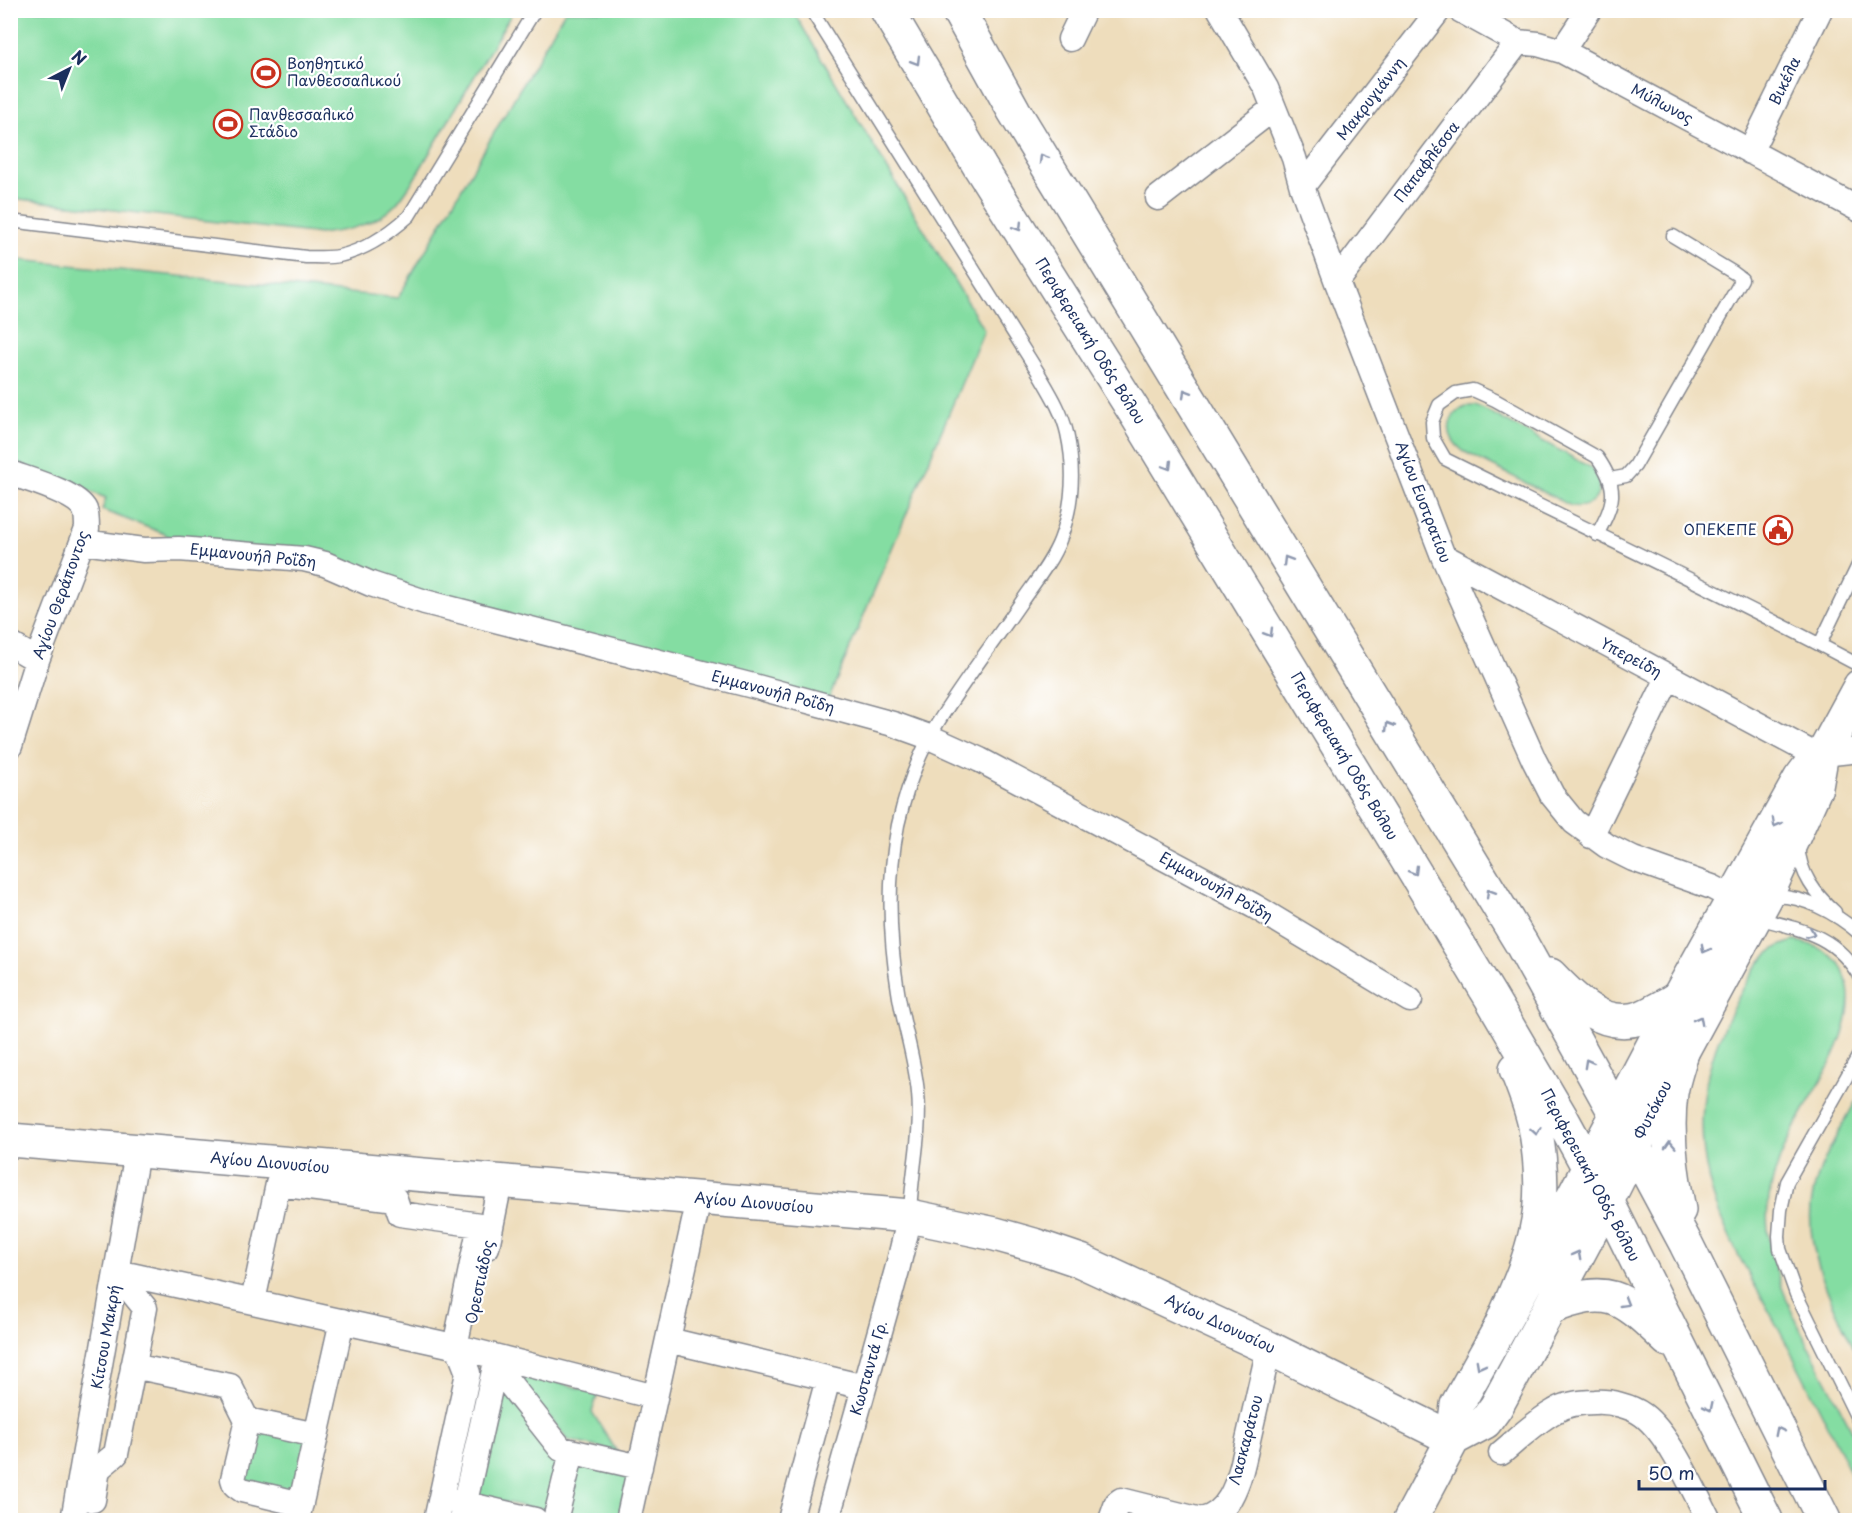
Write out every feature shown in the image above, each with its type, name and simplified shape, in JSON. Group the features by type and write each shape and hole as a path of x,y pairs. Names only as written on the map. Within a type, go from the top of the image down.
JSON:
{"main road":[{"name":"Περιφερειακή Οδός Βόλου","path":"887,10 980,167 1143,426 1490,996 1589,1166 1766,1521"},
{"path":"957,10 1020,120 1521,943 1617,1114 1686,1244 1824,1521"},
{"name":"Φυτόκου","path":"1410,1521 1453,1439 1457,1405 1589,1166 1678,998 1749,903 1797,830 1816,787 1821,756 1860,686"},
{"name":"Φυτόκου","path":"1453,1439 1485,1422 1550,1308 1682,1052 1749,903 1800,779 1809,766 1821,756"},
{"path":"1521,943 1574,1000 1605,1017 1629,1020 1640,1018 1678,998"},
{"path":"1490,996 1535,1124 1541,1171 1536,1231 1521,1279 1501,1326"},
{"path":"1682,1052 1672,1091 1669,1129 1672,1174 1686,1244"},
{"name":"Αγίου Διονυσίου","path":"10,1140 910,1216 995,1234 1081,1261 1269,1348 1453,1439"},
{"path":"1550,1308 1590,1296 1616,1298 1631,1306 1683,1354"}],"street":[{"path":"1070,39 1084,10"},
{"name":"Αγίου Ευστρατίου","path":"1220,10 1266,88 1294,158 1302,187 1337,282 1443,556 1542,777 1562,810 1592,836 1633,859 1712,887 1749,903"},
{"name":"Μακρυγιάννη","path":"1302,187 1439,10"},
{"name":"Μύλωνος","path":"1460,10 1518,42 1538,44 1562,51 1860,210"},
{"path":"1562,51 1588,10"},
{"name":"Βικέλα","path":"1750,152 1820,10"},
{"name":"Παπαφλέσσα","path":"1337,282 1518,42"},
{"path":"1158,198 1274,108"},
{"name":"Αγίου Θεράποντος","path":"10,473 70,496 80,503 86,512 87,529 37,660 10,746"},
{"name":"Εμμανουήλ Ροΐδη","path":"83,542 144,550 179,549 286,557 325,564 371,584 425,602 893,724 930,737 980,760 1254,906 1410,1000"},
{"name":"Υπερείδη","path":"1443,556 1668,678 1821,756"},
{"path":"10,644 37,660"},
{"path":"1592,836 1668,678"},
{"path":"1821,756 1860,750"},
{"name":"Κίτσου Μακρή","path":"73,1521 126,1274 137,1152"},
{"name":"Ορεστιάδος","path":"450,1511 481,1377 465,1349 500,1182"},
{"path":"253,1301 278,1184 395,1199 400,1214 480,1225 456,1342 465,1349"},
{"path":"628,1521 699,1199"},
{"name":"Κωσταντά Γρ.","path":"827,1521 910,1216"},
{"path":"126,1274 465,1349 655,1397"},
{"path":"89,1521 98,1469 116,1454 145,1308 132,1292 126,1274"},
{"path":"133,1366 230,1386 247,1420 233,1479 235,1485 304,1515 316,1435 342,1321"},
{"path":"668,1340 864,1388"},
{"name":"Λασκαράτου","path":"1111,1521 1117,1503 1121,1500 1201,1520 1208,1519 1225,1505 1231,1497 1241,1470 1269,1348"},
{"path":"498,1358 498,1369 561,1449 640,1467"},
{"path":"498,1358 450,1511 535,1521"},
{"path":"790,1521 828,1379"},
{"path":"1501,1454 1527,1431 1557,1410 1584,1402 1606,1401 1642,1414 1654,1425 1674,1454 1709,1521"},
{"path":"247,1420 316,1435"},
{"path":"555,1521 572,1452"}],"lane":[{"path":"10,221 306,257 337,257 355,251 377,240 409,216 535,10"},
{"path":"811,10 1058,406 1067,432 1072,465 1070,508 1059,542 1035,582 930,737 915,767 903,804 892,865 890,926 898,991 918,1092 919,1133 911,1183 910,1216"},
{"path":"1610,479 1626,476 1635,466 1742,279 1673,236"},
{"path":"1597,535 1608,512 1613,492 1608,473 1598,457 1473,390 1456,393 1439,405 1432,422 1433,438 1445,459 1597,535 1820,644 1860,666"},
{"path":"1820,644 1860,561"},
{"path":"1797,830 1801,866 1806,879 1822,899 1860,934"},
{"path":"1749,903 1782,897 1822,909 1847,923"},
{"path":"1749,903 1818,935 1844,957 1860,978"},
{"path":"1858,1061 1805,1147 1787,1182 1781,1210 1779,1236 1780,1249 1796,1294 1860,1424"}],"green space":[{"name":"Πανθεσσαλικό Στάδιο","path":"11,10 513,11 413,181 398,202 379,218 370,222 350,229 320,234 11,198"},
{"path":"565,11 793,11 984,330 828,700 385,585 174,542 165,534 102,510 106,498 11,460 10,259 398,298"},
{"path":"1465,406 1484,409 1592,468 1598,483 1597,496 1588,505 1571,506 1463,451 1453,440 1449,428 1453,416"},
{"path":"1795,941 1819,948 1839,963 1847,982 1849,1002 1846,1023 1839,1044 1780,1158 1769,1197 1767,1222 1778,1276 1788,1302 1858,1445 1861,1461 1859,1492 1809,1388 1728,1234 1716,1204 1703,1146 1702,1118 1705,1090 1711,1061 1721,1033 1758,965 1774,950"},
{"path":"1859,1099 1859,1360 1821,1274 1814,1251 1811,1205 1819,1172 1828,1152"},
{"path":"511,1370 598,1393 592,1412 617,1452 568,1440"},
{"path":"497,1380 559,1460 547,1512 471,1494"},
{"path":"251,1426 311,1439 298,1497 238,1483"},
{"path":"579,1461 631,1473 620,1520 583,1520 566,1517"}],"place":[{"name":"Βοηθητικό Πανθεσσαλικού","path":"266,73"},
{"name":"Πανθεσσαλικό Στάδιο","path":"228,124"},
{"name":"ΟΠΕΚΕΠΕ","path":"1778,530"}]}
